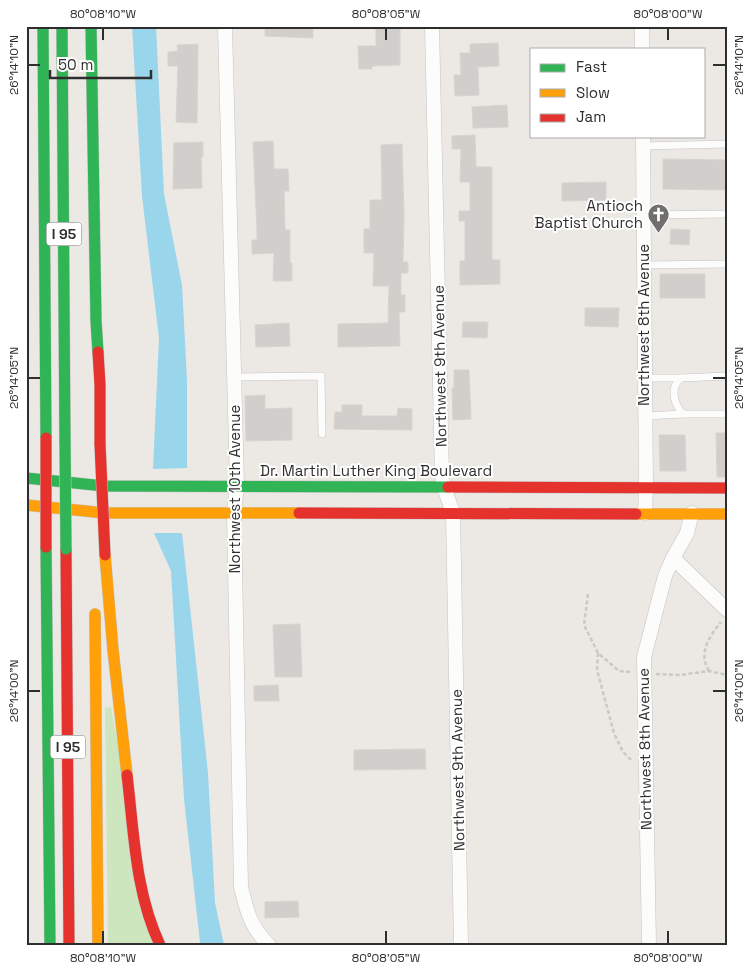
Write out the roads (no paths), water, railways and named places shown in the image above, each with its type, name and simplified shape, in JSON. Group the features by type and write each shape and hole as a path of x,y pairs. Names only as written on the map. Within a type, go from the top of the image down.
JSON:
{"main road":[{"path":"42,26 50,945"},
{"name":"I 95","path":"62,26 69,945"},
{"path":"91,26 96,321 92,385 96,444 98,557 137,857 145,903 160,945"},
{"name":"Dr. Martin Luther King Boulevard","path":"26,478 104,486 727,488"},
{"path":"26,505 105,513 727,514"},
{"path":"95,602 98,945"}],"street":[{"name":"Northwest 10th Avenue","path":"225,26 238,486 234,512 241,887 248,918 260,936 269,945"},
{"name":"Northwest 9th Avenue","path":"432,26 444,487 453,513 461,945"},
{"path":"642,26 642,48"},
{"name":"Northwest 8th Avenue","path":"643,141 645,513"},
{"name":"Northwest 8th Avenue","path":"649,945 644,657 665,576 688,533 692,513"},
{"path":"673,558 724,615"}],"lane":[{"path":"643,141 727,144"},
{"path":"644,214 727,214"},
{"path":"644,266 727,264"},
{"path":"234,377 321,376 322,434"},
{"path":"645,378 727,376"},
{"path":"681,378 673,394 675,404 683,414"},
{"path":"645,416 727,414"}],"water":[{"path":"132,26 156,26 164,194 182,285 187,380 187,468 153,469 159,338 142,196"},
{"path":"154,533 182,533 208,773 215,903 224,945 202,945 200,942 184,799 171,571"}],"place":[{"name":"Antioch Baptist Church","path":"659,234"}]}
